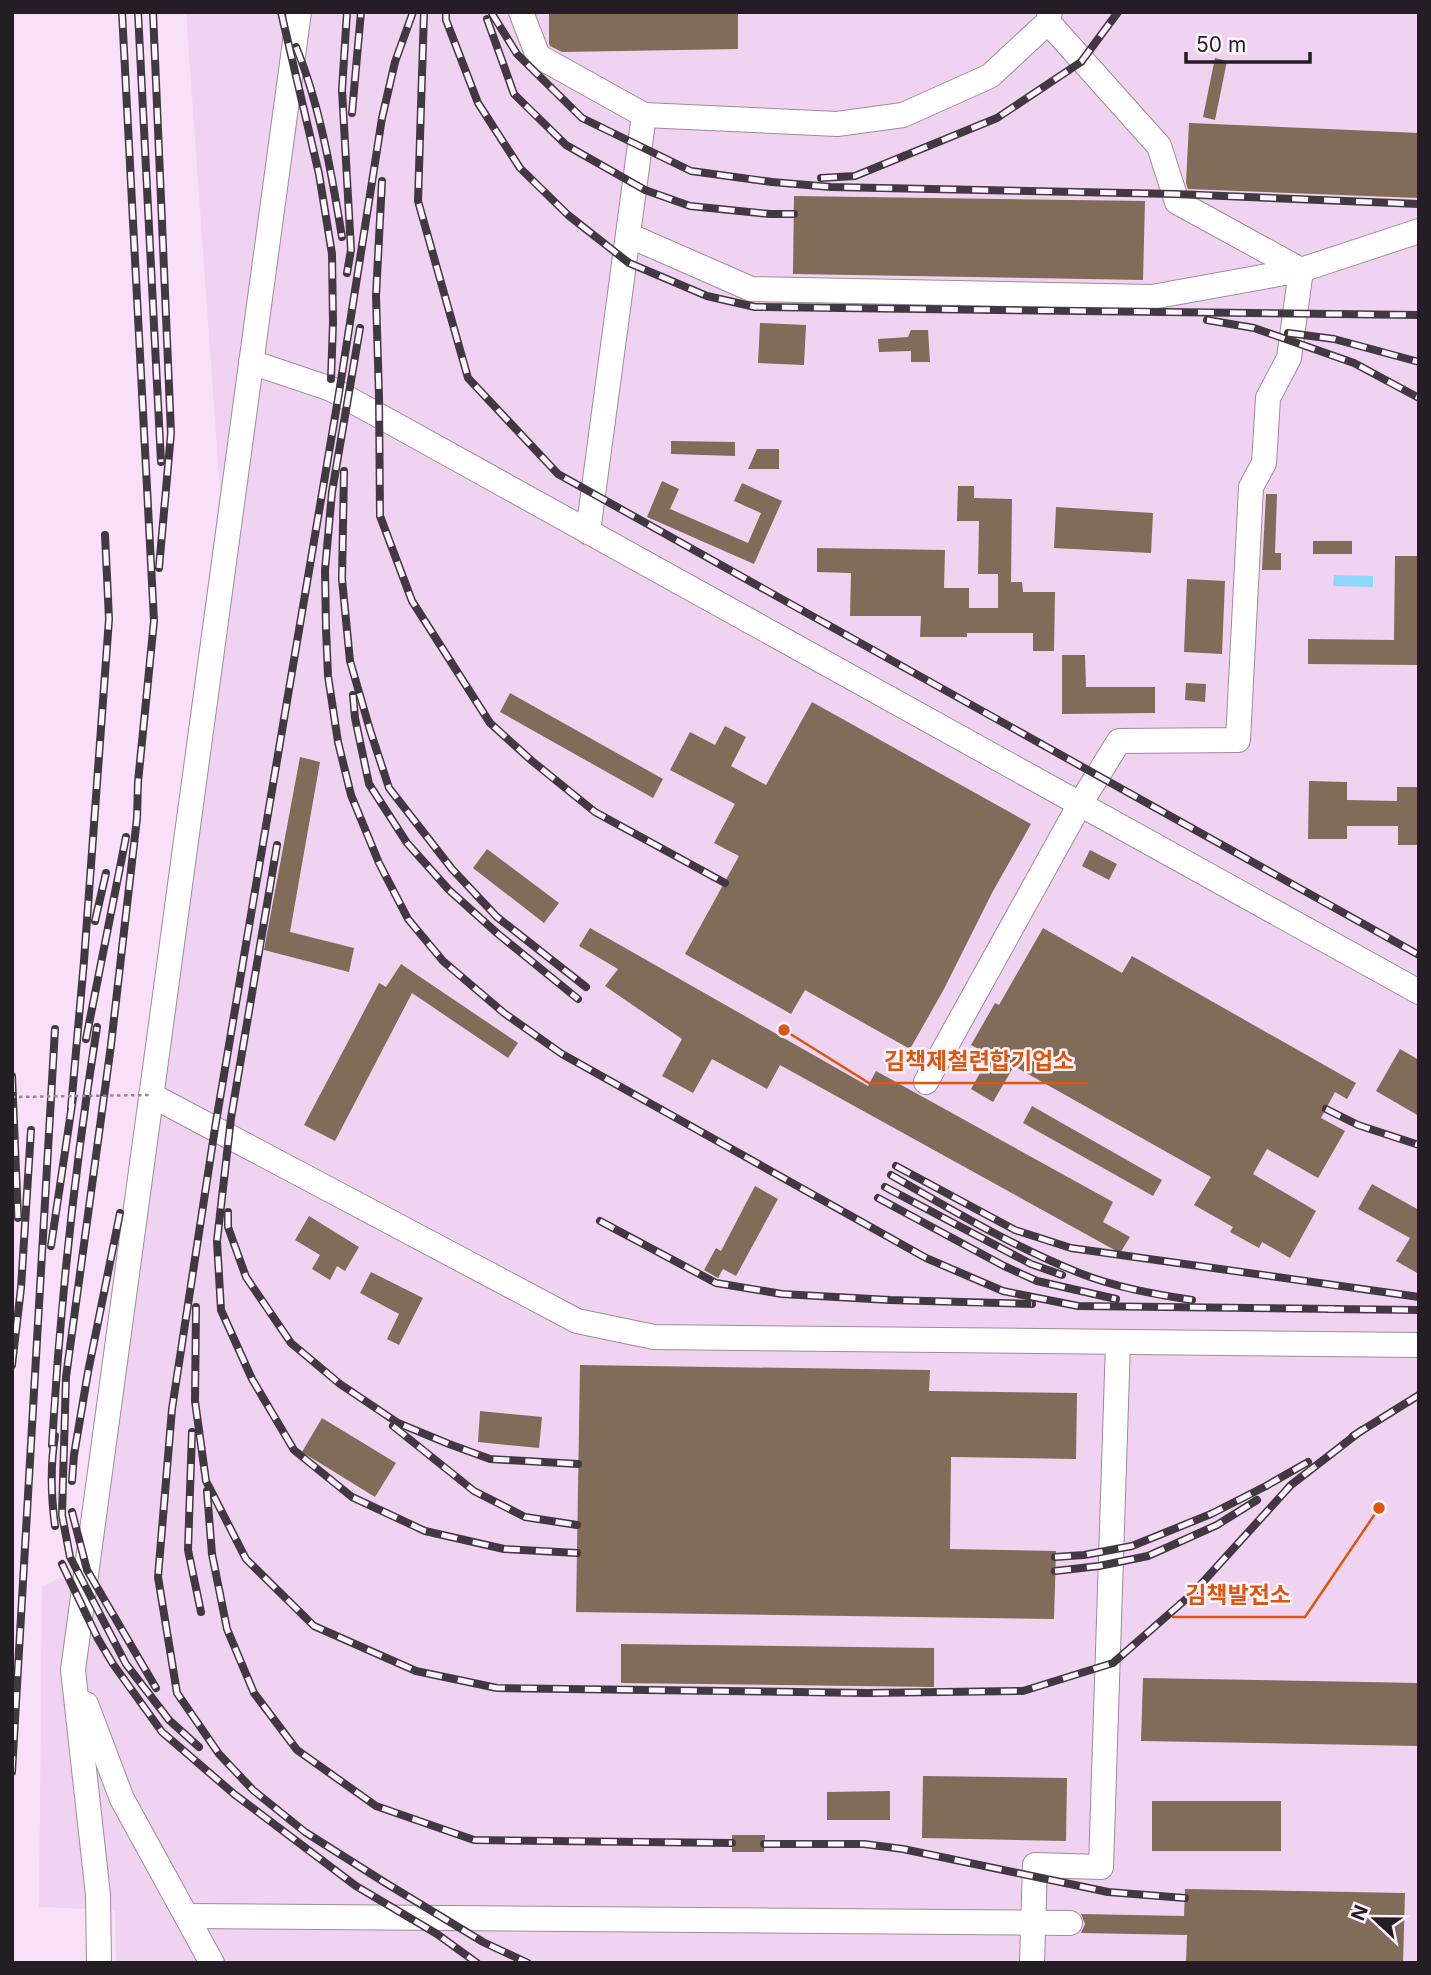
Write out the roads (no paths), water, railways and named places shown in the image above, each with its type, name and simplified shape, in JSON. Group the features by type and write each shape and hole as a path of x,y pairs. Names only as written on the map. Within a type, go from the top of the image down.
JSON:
{"street":[{"path":"99,1963 98,1895 73,1670 299,12"},
{"path":"521,12 538,55 644,115 837,124 904,115 990,76 1049,17 1159,146 1177,202 1301,270"},
{"path":"588,532 644,115"},
{"path":"628,235 751,289 1152,298 1301,270 1419,231"},
{"path":"926,1082 1080,804 1119,741 1238,740 1251,487 1264,463 1268,398 1289,358 1301,270"},
{"path":"251,362 331,389 1419,992"},
{"path":"152,1095 577,1321 654,1337 1419,1345"},
{"path":"1032,1963 1035,1865 1101,1867 1118,1342"},
{"path":"73,1670 122,1799 212,1963"},
{"path":"187,1916 1070,1923"}],"water":[{"path":"1334,575 1373,576 1373,587 1333,586"}],"railway":[{"path":"122,12 154,621 137,818 111,1045 66,1377 62,1515 70,1557 126,1664 169,1720 199,1747"},
{"path":"138,12 161,462"},
{"path":"153,12 171,433 159,568"},
{"path":"281,12 319,174 332,254 331,379"},
{"path":"347,12 342,90 351,250 347,273"},
{"path":"352,113 361,12"},
{"path":"413,12 395,62 382,118 339,393 215,1128 172,1409 158,1577 177,1693 219,1754 253,1790 305,1832 384,1882 483,1942 528,1963"},
{"path":"424,12 418,201 468,378 558,474 1419,955"},
{"path":"446,12 446,20 478,103 520,168 568,215 629,263 707,296 755,307 1419,315"},
{"path":"491,12 517,54 582,118 691,171 831,187 1175,194 1419,204"},
{"path":"821,178 855,176 997,118 1081,62 1118,12"},
{"path":"487,19 514,94 566,145 645,190 690,206 794,214"},
{"path":"296,47 318,117 342,237"},
{"path":"382,181 376,296 380,516 412,601 490,723 532,761 595,812 725,883"},
{"path":"1207,320 1254,328 1354,363 1419,398"},
{"path":"360,328 332,492 325,570 328,676 338,742 351,795 379,863 408,919 443,961 504,1013 562,1054 926,1258 1003,1291 1078,1306 1338,1309"},
{"path":"1288,333 1334,339 1419,362"},
{"path":"344,471 342,579 350,661 389,788 452,869 497,917 586,987"},
{"path":"71,1108 109,619 105,535"},
{"path":"353,695 355,718 369,784 407,843 449,890 578,999"},
{"path":"86,1039 126,837"},
{"path":"277,845 231,1118 217,1241 221,1310 252,1379 294,1450 352,1497 425,1531 504,1549 577,1553"},
{"path":"95,921 106,873"},
{"path":"52,1445 69,1236 97,1027"},
{"path":"12,1772 55,1029"},
{"path":"12,1076 18,1218"},
{"path":"51,1246 73,1098"},
{"path":"1326,1109 1358,1125 1419,1145"},
{"path":"12,1365 21,1288 31,1130"},
{"path":"896,1166 1015,1230 1071,1248 1419,1297"},
{"path":"891,1175 1006,1239 1077,1272 1105,1282 1192,1300"},
{"path":"885,1187 1031,1264 1062,1275"},
{"path":"878,1198 1037,1281 1116,1299"},
{"path":"228,1212 228,1227 246,1277 291,1343 340,1384 398,1423 490,1459 578,1464"},
{"path":"72,1481 88,1372 120,1213"},
{"path":"600,1221 716,1283 782,1294 1032,1304"},
{"path":"196,1307 195,1401 206,1481 246,1559 314,1626 416,1671 497,1688 867,1693 1023,1691 1113,1663 1193,1593 1291,1485 1362,1430"},
{"path":"1328,1309 1419,1310"},
{"path":"1353,1436 1419,1395"},
{"path":"393,1426 474,1491 525,1517 577,1525"},
{"path":"192,1432 188,1550 201,1612"},
{"path":"55,1436 52,1481 55,1526"},
{"path":"1055,1557 1084,1555 1132,1546 1211,1514 1308,1462"},
{"path":"207,1491 212,1554 227,1629 254,1693 297,1750 376,1806 474,1840 732,1843"},
{"path":"1055,1571 1148,1556 1217,1525 1257,1500"},
{"path":"72,1512 87,1570 156,1688"},
{"path":"62,1564 98,1639 162,1732 234,1794 356,1886 437,1934 477,1963"},
{"path":"764,1844 864,1844 903,1849 1108,1892 1185,1898"}],"place":[{"name":"김책제철련합기업소","path":"784,1030"},
{"name":"김책발전소","path":"1379,1508"}]}
